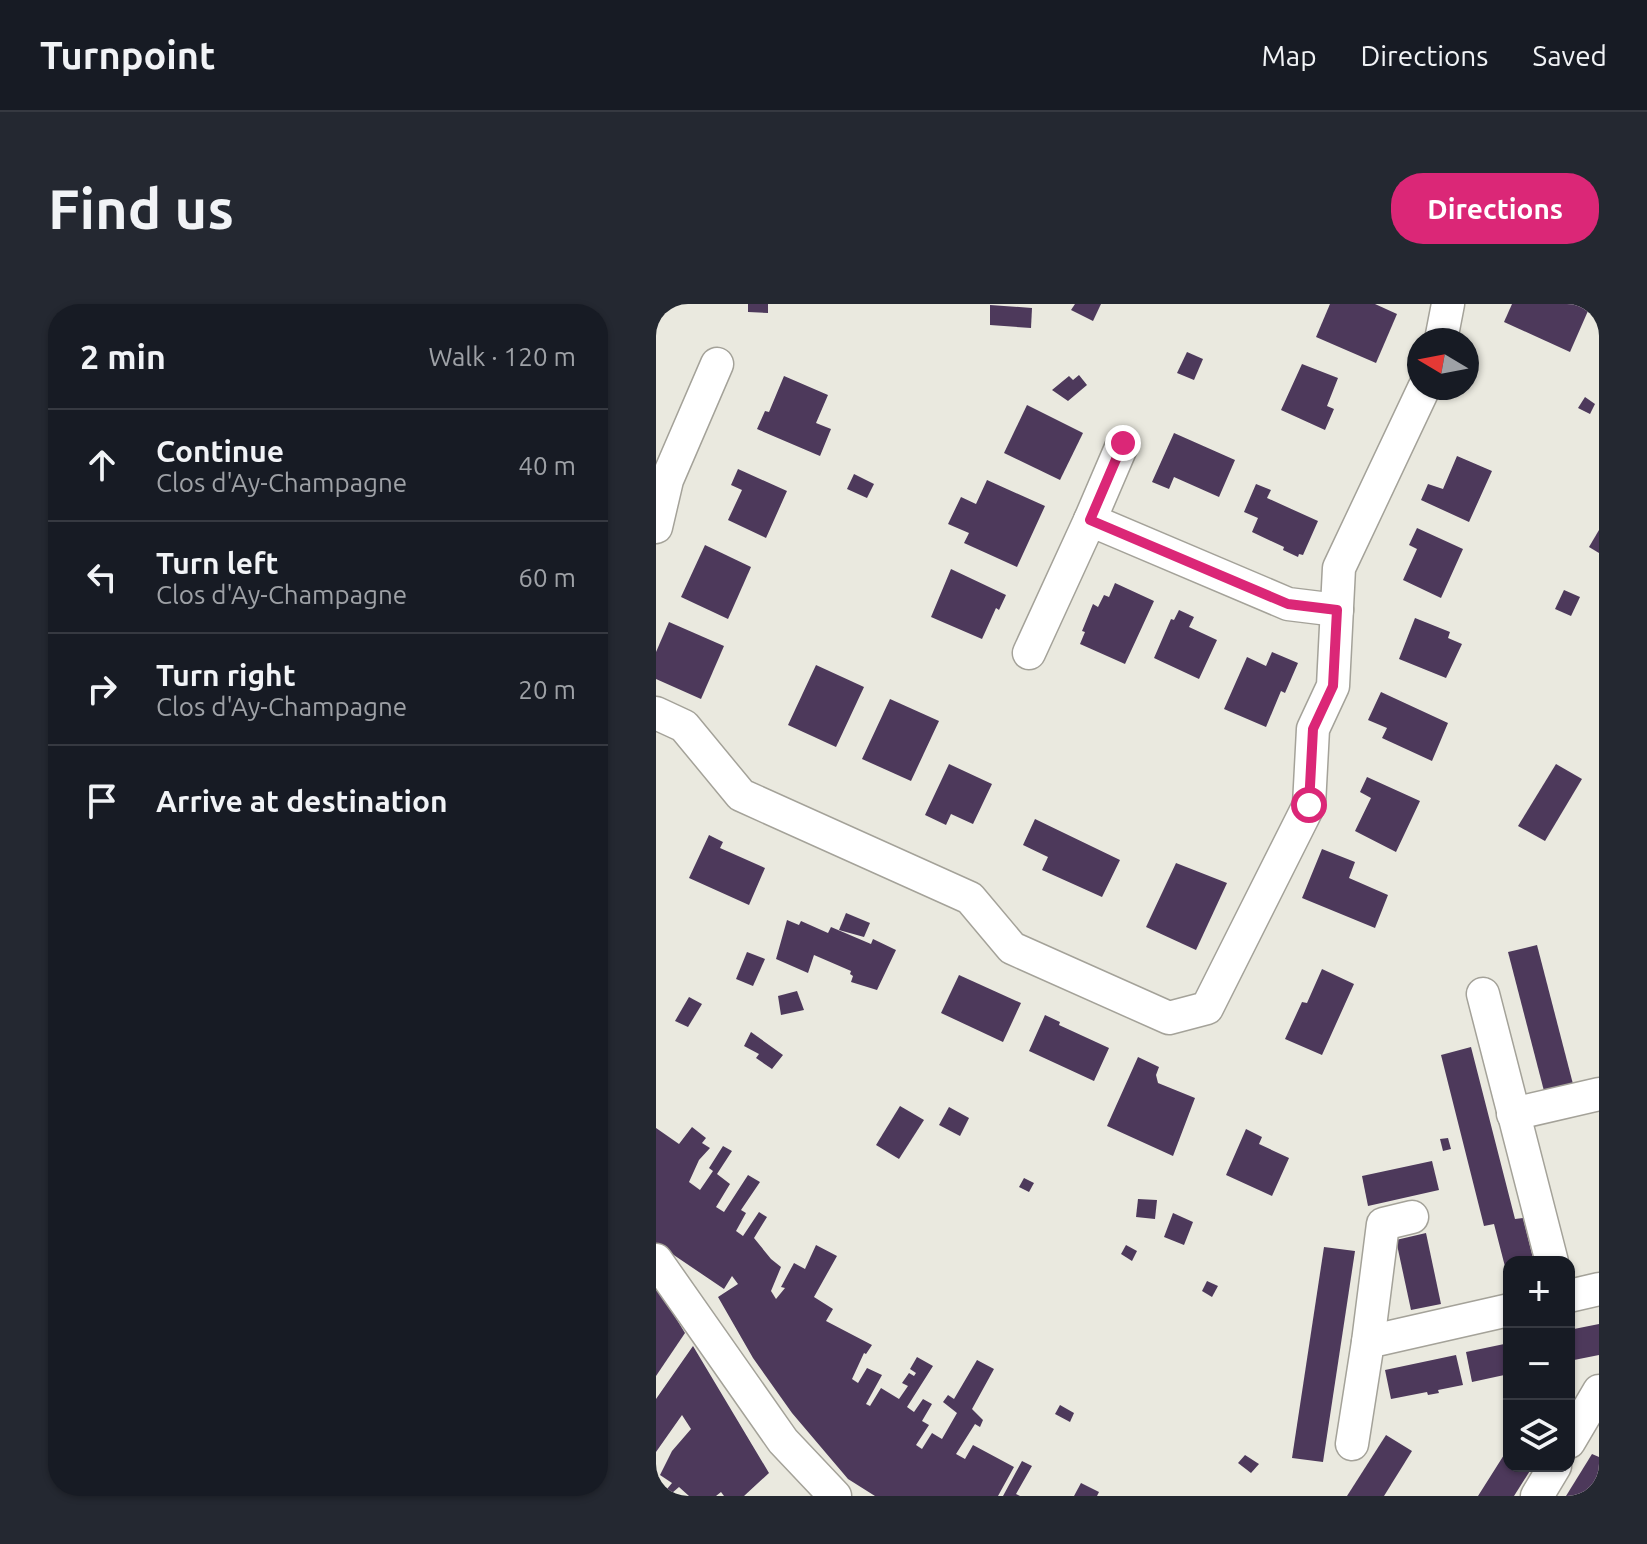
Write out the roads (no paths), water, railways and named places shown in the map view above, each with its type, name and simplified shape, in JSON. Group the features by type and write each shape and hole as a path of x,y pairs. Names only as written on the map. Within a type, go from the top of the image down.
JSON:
{"street":[{"path":"1443,328 1448,304"},
{"path":"656,527 667,480 717,364"},
{"path":"656,713 684,726 741,795 970,898 1012,948 1169,1018 1207,1008 1309,805 1313,729 1333,686 1339,568 1418,400"},
{"path":"1029,653 1123,443"},
{"path":"1090,520 1288,604 1337,610"},
{"path":"1483,994 1550,1256"},
{"path":"1513,1114 1599,1094"},
{"path":"1352,1444 1383,1224 1412,1217"},
{"path":"656,1260 783,1441 835,1496"},
{"path":"1575,1295 1599,1289"},
{"path":"1368,1342 1503,1311"},
{"path":"1575,1432 1599,1391"},
{"path":"1537,1496 1551,1472"}]}
